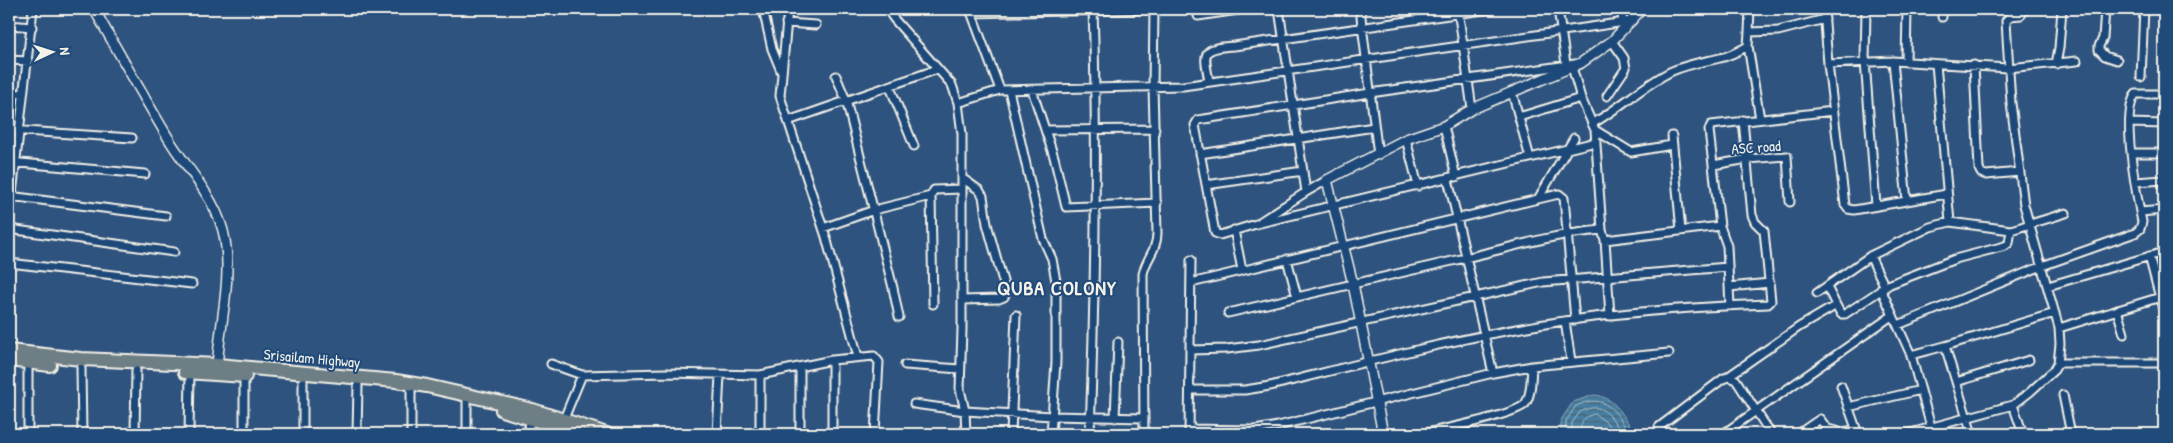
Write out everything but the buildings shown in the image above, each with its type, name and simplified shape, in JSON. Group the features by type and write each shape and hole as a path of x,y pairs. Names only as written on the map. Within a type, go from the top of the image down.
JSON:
{"highway":[{"name":"Srisailam Highway","path":"9,351 81,359 428,386 533,410 581,434"},
{"name":"Srisailam Highway","path":"9,360 81,368 190,372 217,370 244,376 411,390 468,400 531,419 562,423 607,434"}],"street":[{"path":"9,221 12,162 19,130 33,9"},
{"path":"94,9 171,142 211,202 220,221 225,239 227,264 217,370"},
{"path":"763,9 772,49 782,74"},
{"path":"788,9 780,96 823,228 858,357"},
{"path":"887,9 952,84 958,103 962,134 960,389 965,411 966,434"},
{"path":"1000,90 971,11 1154,9 1153,87 1157,242 1154,251 1144,266 1142,274 1144,434"},
{"path":"1198,16 1245,9"},
{"path":"1279,9 1306,192"},
{"path":"1360,9 1378,155"},
{"path":"1209,82 1206,55 1214,47 1362,28 1459,11 1490,9"},
{"path":"1558,9 1569,66 1593,127 1596,142 1610,316"},
{"path":"1621,9 1622,22"},
{"path":"1596,142 1256,224 1220,235 1215,233 1195,125 1198,120 1581,63 1612,41 1642,9"},
{"path":"1750,9 1748,46 1760,119"},
{"path":"1824,9 1833,111 1845,205 1854,210 1947,194"},
{"path":"1866,9 1865,61 1876,206"},
{"path":"1906,62 1907,9"},
{"path":"1942,9 1942,17"},
{"path":"1907,434 1932,431 2013,405 2054,370 2058,363 2059,328 2024,204 2008,68 2006,21 2010,16 2020,15 2025,9"},
{"path":"2056,64 2062,9"},
{"path":"2105,9 2103,38 2099,50 2104,56 2117,60"},
{"path":"2141,76 2144,9"},
{"path":"1090,434 1095,292 1096,89 1093,10"},
{"path":"1459,11 1472,109"},
{"path":"1749,32 1778,31 1825,19"},
{"path":"958,103 1000,90 1183,86 1632,21"},
{"path":"786,23 816,25"},
{"path":"9,25 32,27"},
{"path":"1607,96 1626,68 1624,58 1612,41"},
{"path":"1593,127 1636,93 1671,72 1692,64 1721,58 1748,46"},
{"path":"9,60 28,61"},
{"path":"1828,64 1893,61 2008,68 2077,61"},
{"path":"1893,61 1907,201"},
{"path":"1936,64 1950,222"},
{"path":"1256,224 1327,180 1406,139 1444,126 1472,109 1569,66"},
{"path":"1974,66 1981,173 1986,175 2020,172"},
{"path":"788,121 938,70"},
{"path":"836,76 846,100 874,210 898,317"},
{"path":"890,87 914,146"},
{"path":"1009,90 1043,239 1052,259 1056,281 1056,362 1051,434"},
{"path":"1032,90 1054,158 1064,204 1069,208 1157,203"},
{"path":"1512,92 1530,158"},
{"path":"9,93 23,94"},
{"path":"1898,325 2042,266 2135,233 2140,229 2142,222 2131,154 2131,99 2136,94 2164,94"},
{"path":"1519,117 1581,98"},
{"path":"1730,306 1726,246 1720,226 1709,130 1711,125 1833,111"},
{"path":"1190,390 1245,390 1486,336 1564,321 1771,303 1764,231 1752,216 1743,120"},
{"path":"2130,123 2164,124"},
{"path":"1200,154 1374,126"},
{"path":"1444,126 1457,218 1486,336 1493,373"},
{"path":"1593,127 1631,152 1672,146"},
{"path":"1045,130 1155,129"},
{"path":"9,130 132,138"},
{"path":"1672,136 1681,232"},
{"path":"1538,198 1574,138"},
{"path":"1406,139 1418,186"},
{"path":"2131,154 2164,153"},
{"name":"ASC road","path":"1713,165 1748,159 1787,156 1790,202"},
{"path":"12,162 145,174"},
{"path":"1206,185 1303,171"},
{"path":"962,178 979,190 983,196 987,224 1006,292 1004,298 1000,300 962,300"},
{"path":"1327,180 1353,284 1383,434"},
{"path":"2135,182 2164,180"},
{"path":"933,304 931,196 934,190 962,189"},
{"path":"1191,283 1538,198 1562,195 1565,204 1574,320"},
{"path":"11,196 166,216"},
{"path":"823,228 874,210 931,196"},
{"path":"2140,212 2164,210"},
{"path":"1817,293 1870,256 1930,227 1950,222 2011,230 2066,213"},
{"path":"1605,240 1720,226"},
{"path":"9,229 174,252"},
{"path":"1234,230 1242,270"},
{"path":"1228,313 1567,233 1602,230"},
{"path":"1827,286 1841,314 1845,314 1883,288 1955,259 2005,246 2009,243 2011,230"},
{"path":"2048,286 2164,252"},
{"path":"1870,256 1911,355 1932,431"},
{"path":"2148,256 2162,297 2164,313"},
{"path":"1287,259 1297,297"},
{"path":"1191,260 1189,432 1255,430 1278,426 1378,403 1493,373 1532,366 1669,353"},
{"path":"9,263 192,284"},
{"path":"1190,350 1227,349 1258,345 1543,282 1728,267"},
{"path":"1729,287 1770,283"},
{"path":"2059,328 2162,297"},
{"path":"1659,427 1799,327 1833,307 1837,307"},
{"path":"2117,310 2124,334"},
{"path":"1911,355 2055,312"},
{"path":"1011,434 1016,315"},
{"path":"1723,434 1894,315"},
{"path":"1564,321 1571,361"},
{"path":"1115,418 1118,342"},
{"path":"1946,346 1972,434"},
{"path":"551,364 582,375 760,375 832,360 874,356 879,362 875,434"},
{"path":"800,367 800,433 835,434 832,428 832,360"},
{"path":"1956,382 2029,360"},
{"path":"28,363 28,434"},
{"path":"2058,363 2164,363"},
{"path":"905,365 960,369"},
{"path":"1421,434 1504,414 1524,405 1528,398 1532,366"},
{"path":"81,368 82,434"},
{"path":"135,434 136,370"},
{"path":"189,434 190,372"},
{"path":"562,423 582,375"},
{"path":"717,434 720,375"},
{"path":"760,375 760,434"},
{"path":"244,376 244,434"},
{"path":"1726,378 1730,377 1736,380 1771,434"},
{"path":"303,381 303,434"},
{"path":"358,385 358,434"},
{"path":"1798,434 1820,419 1829,432 1857,432 1841,386"},
{"path":"411,390 411,434"},
{"path":"1848,407 1921,390"},
{"path":"2063,396 2071,434"},
{"path":"467,434 468,400"},
{"path":"914,404 965,411 1011,414 1091,418 1144,418"},
{"path":"2013,405 2023,434"},
{"path":"527,434 531,419"}],"water":[{"path":"1594,395 1608,399 1614,404 1634,434 1561,434 1561,420 1573,402"}],"district":[{"name":"QUBA COLONY","path":"1057,287"}]}
